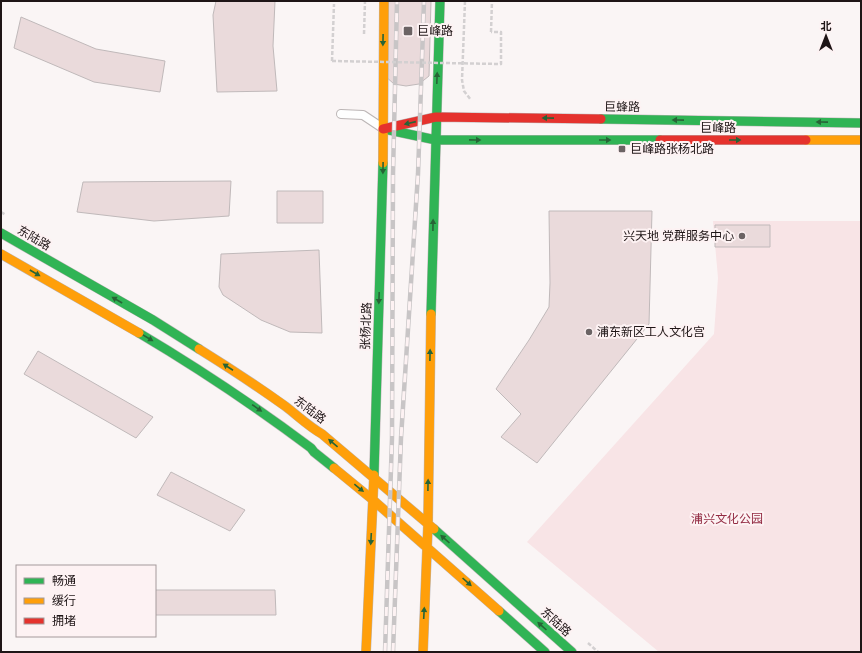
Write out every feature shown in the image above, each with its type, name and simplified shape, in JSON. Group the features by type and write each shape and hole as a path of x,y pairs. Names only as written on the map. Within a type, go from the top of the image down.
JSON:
{"main road":[{"name":"张杨北路","path":"366,652 374,477 383,129 384,1"},
{"path":"423,652 428,524 436,117 440,1"},
{"name":"巨蜂路","path":"383,129 436,117 861,123"},
{"name":"巨峰路","path":"383,129 436,140 861,140"},
{"name":"东陆路","path":"1,233 153,320 226,366 286,407 313,429 322,434 374,477 572,652"},
{"path":"1,254 144,336 242,398 311,448 427,547 545,652"}],"lane":[{"path":"341,114 363,115 383,129"}],"path":[{"path":"465,1 462,80 464,91 472,101"},
{"path":"334,4 332,60 501,64 502,32 491,32 492,1"}],"green space":[{"name":"浦兴文化公园","path":"713,221 861,221 861,652 659,652 527,542 714,334 718,278"}],"building":[{"path":"216,1 275,1 273,46 277,91 217,92 213,15"},
{"name":"巨峰路","path":"387,1 431,1 429,76 419,84 406,86 394,84 384,75"},
{"path":"21,17 96,49 165,61 160,92 94,82 14,48"},
{"path":"231,181 229,216 154,221 77,212 83,182"},
{"path":"277,191 323,191 323,223 277,223"},
{"name":"浦东新区工人文化宫","path":"549,211 652,211 649,324 537,463 501,437 521,414 496,389 549,307"},
{"name":"兴天地 党群服务中心","path":"715,225 770,225 770,247 715,247"},
{"path":"319,250 322,333 290,332 261,320 223,295 219,287 221,254"},
{"path":"38,351 153,417 136,438 24,374"},
{"path":"171,472 245,510 230,531 157,495"},
{"path":"156,590 275,590 276,615 156,615"}],"railway":[{"path":"385,652 392,438 393,174 397,1"},
{"path":"393,652 401,438 418,174 424,1"}],"traffic: fast":[{"path":"431,314 440,1"},
{"path":"601,119 861,123"},
{"path":"389,130 436,140 660,140"},
{"path":"374,475 383,163"},
{"path":"1,233 153,320 199,349"},
{"path":"139,333 248,402 311,448 334,468"},
{"path":"434,529 572,652"},
{"path":"499,611 545,652"}],"traffic: slow":[{"path":"383,163 384,1"},
{"path":"806,140 861,140"},
{"path":"1,254 139,333"},
{"path":"423,652 428,524 431,314"},
{"path":"199,349 264,391 322,434 434,529"},
{"path":"334,468 373,500 499,611"},
{"path":"366,652 374,475"}],"traffic: jam":[{"path":"383,129 436,117 601,119"},
{"path":"660,140 806,140"}],"place":[{"name":"巨峰路","path":"408,31"},
{"name":"巨峰路张杨北路","path":"622,149"},
{"name":"兴天地 党群服务中心","path":"742,236"},
{"name":"浦东新区工人文化宫","path":"589,332"}]}
